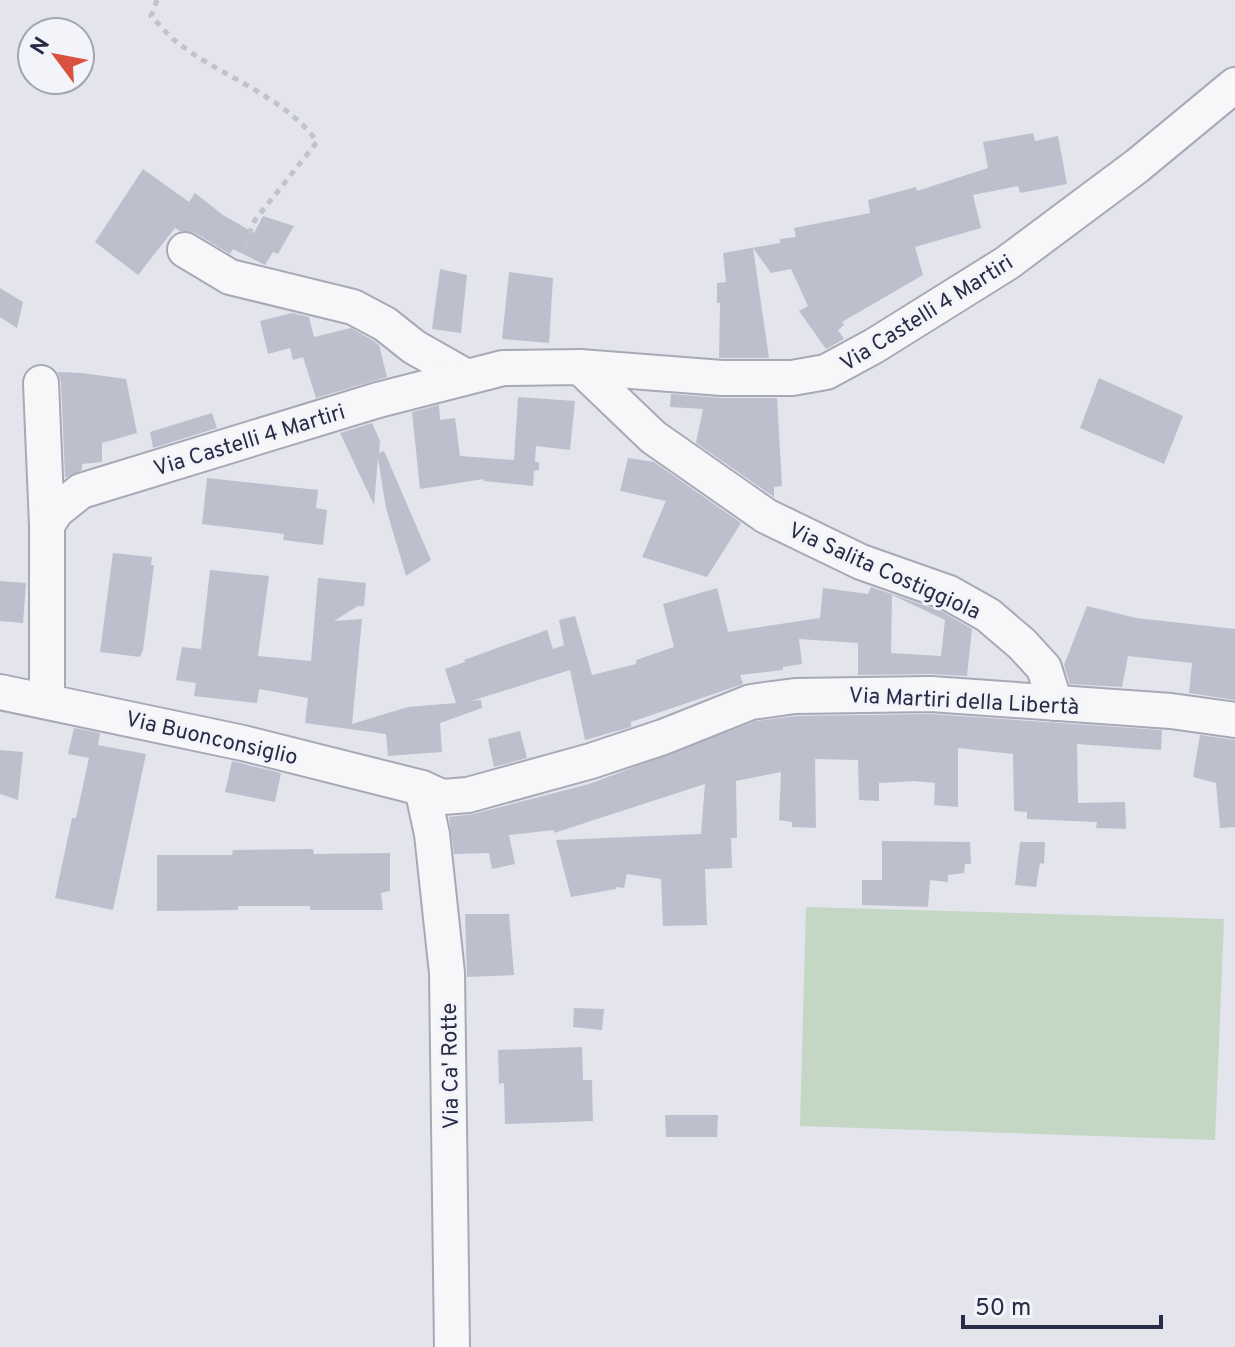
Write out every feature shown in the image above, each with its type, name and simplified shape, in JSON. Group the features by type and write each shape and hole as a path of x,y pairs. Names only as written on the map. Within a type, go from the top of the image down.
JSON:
{"street":[{"name":"Via Castelli 4 Martiri","path":"47,525 72,496 95,485 378,400 503,368 580,367 722,378 792,378 826,372 874,346 1007,263 1137,166 1235,85"},
{"path":"185,250 230,277 353,307 465,376"},
{"name":"Via Salita Costiggiola","path":"580,367 653,437 766,516 861,562 949,593 988,615 1044,668 1055,703"},
{"path":"41,383 47,525 47,700"},
{"name":"Via Buonconsiglio","path":"0,692 243,743 422,788"},
{"name":"Via Martiri della Libertà","path":"422,788 442,797 468,795 591,761 663,737 721,712 766,700 882,693 1171,711 1235,720"},
{"name":"Via Ca' Rotte","path":"422,788 432,834 447,973 452,1347"}],"path":[{"path":"157,0 151,16 176,43 278,107 308,130 317,142 255,220 230,277"}],"green space":[{"path":"806,907 1224,919 1215,1140 800,1126"}],"building":[{"path":"1033,133 1035,141 1058,136 1067,184 1020,193 1018,186 973,195 981,228 915,247 923,275 842,322 844,325 838,330 844,339 826,349 799,311 808,306 791,269 771,273 753,248 769,358 719,358 720,303 717,303 717,283 726,282 723,253 780,243 780,239 796,237 794,228 870,213 868,200 916,187 917,191 988,168 983,142"},
{"path":"143,169 189,202 195,193 223,215 254,233 263,216 294,226 278,254 273,252 265,265 233,249 230,254 195,233 175,228 138,275 95,242"},
{"path":"440,269 467,275 461,333 432,329"},
{"path":"509,272 553,278 549,343 502,339"},
{"path":"0,288 23,302 17,328 0,317"},
{"path":"292,313 309,317 314,337 351,328 374,341 379,345 387,377 316,398 303,357 293,360 290,348 268,354 260,321"},
{"path":"58,372 126,379 137,433 102,443 102,462 82,464 82,470 65,478 61,382"},
{"path":"1099,378 1183,416 1164,464 1080,428"},
{"path":"671,394 777,398 782,486 774,487 774,497 696,443 703,409 670,407"},
{"path":"518,397 575,401 570,450 536,446 535,462 539,462 539,470 534,471 533,486 484,479 420,489 412,412 439,405 440,420 455,418 460,456 514,460"},
{"path":"212,413 217,428 153,448 150,432"},
{"path":"372,423 380,441 379,453 384,451 431,560 406,576 386,508 378,458 374,505 340,433"},
{"path":"628,458 654,462 741,523 707,577 642,557 666,501 620,491"},
{"path":"207,478 318,490 316,508 327,510 323,545 283,540 284,534 202,524"},
{"path":"113,553 152,557 151,565 154,565 140,657 100,652"},
{"path":"210,570 269,576 258,656 311,661 318,578 366,583 364,606 358,606 334,621 362,619 352,724 408,707 456,703 445,669 547,630 553,649 564,645 559,620 575,616 592,675 636,664 636,660 674,647 663,604 717,588 728,632 820,618 823,588 868,594 871,587 941,611 972,629 967,676 858,675 858,643 799,639 802,664 783,667 783,670 740,675 743,684 631,722 631,727 585,740 570,670 471,701 481,700 482,708 440,723 442,752 388,756 386,734 305,723 308,698 259,689 257,703 194,696 196,683 176,680 182,647 201,649","holes":["892,595 945,620 941,656 891,653"]},
{"path":"0,581 26,583 23,623 0,621"},
{"path":"1087,606 1136,618 1235,629 1235,700 1189,693 1192,663 1128,656 1122,687 1070,684 1064,665"},
{"path":"930,714 1162,730 1161,750 1077,744 1078,803 1125,802 1126,829 1096,828 1097,822 1027,819 1027,812 1014,811 1013,754 958,748 958,807 934,805 935,783 914,781 879,783 879,801 859,800 858,760 815,759 816,828 792,827 792,822 779,820 781,772 736,781 737,838 731,838 732,868 705,869 707,925 663,926 661,879 627,874 624,888 571,897 556,840 701,834 705,784 554,833 554,830 509,835 515,864 492,869 489,853 454,854 449,817 473,814 589,784 756,721 796,716"},
{"path":"74,728 100,733 98,745 146,754 113,910 55,898 89,758 68,754"},
{"path":"520,731 527,758 494,767 488,739"},
{"path":"1200,735 1235,740 1235,827 1220,828 1216,783 1193,777"},
{"path":"0,750 23,752 18,800 0,794"},
{"path":"232,761 281,773 275,802 225,792"},
{"path":"882,841 970,842 971,864 965,864 964,873 948,875 948,882 930,880 928,907 862,905 862,880 882,880"},
{"path":"1020,842 1045,842 1044,864 1040,863 1036,887 1015,885"},
{"path":"313,849 314,854 390,853 390,891 381,893 383,910 238,906 238,910 157,911 157,855 232,855 233,850"},
{"path":"465,914 509,914 514,975 467,977"},
{"path":"574,1008 604,1009 602,1030 573,1027"},
{"path":"582,1047 583,1080 592,1080 593,1121 505,1124 504,1083 499,1084 498,1050"},
{"path":"665,1115 718,1115 717,1137 666,1137"}]}
